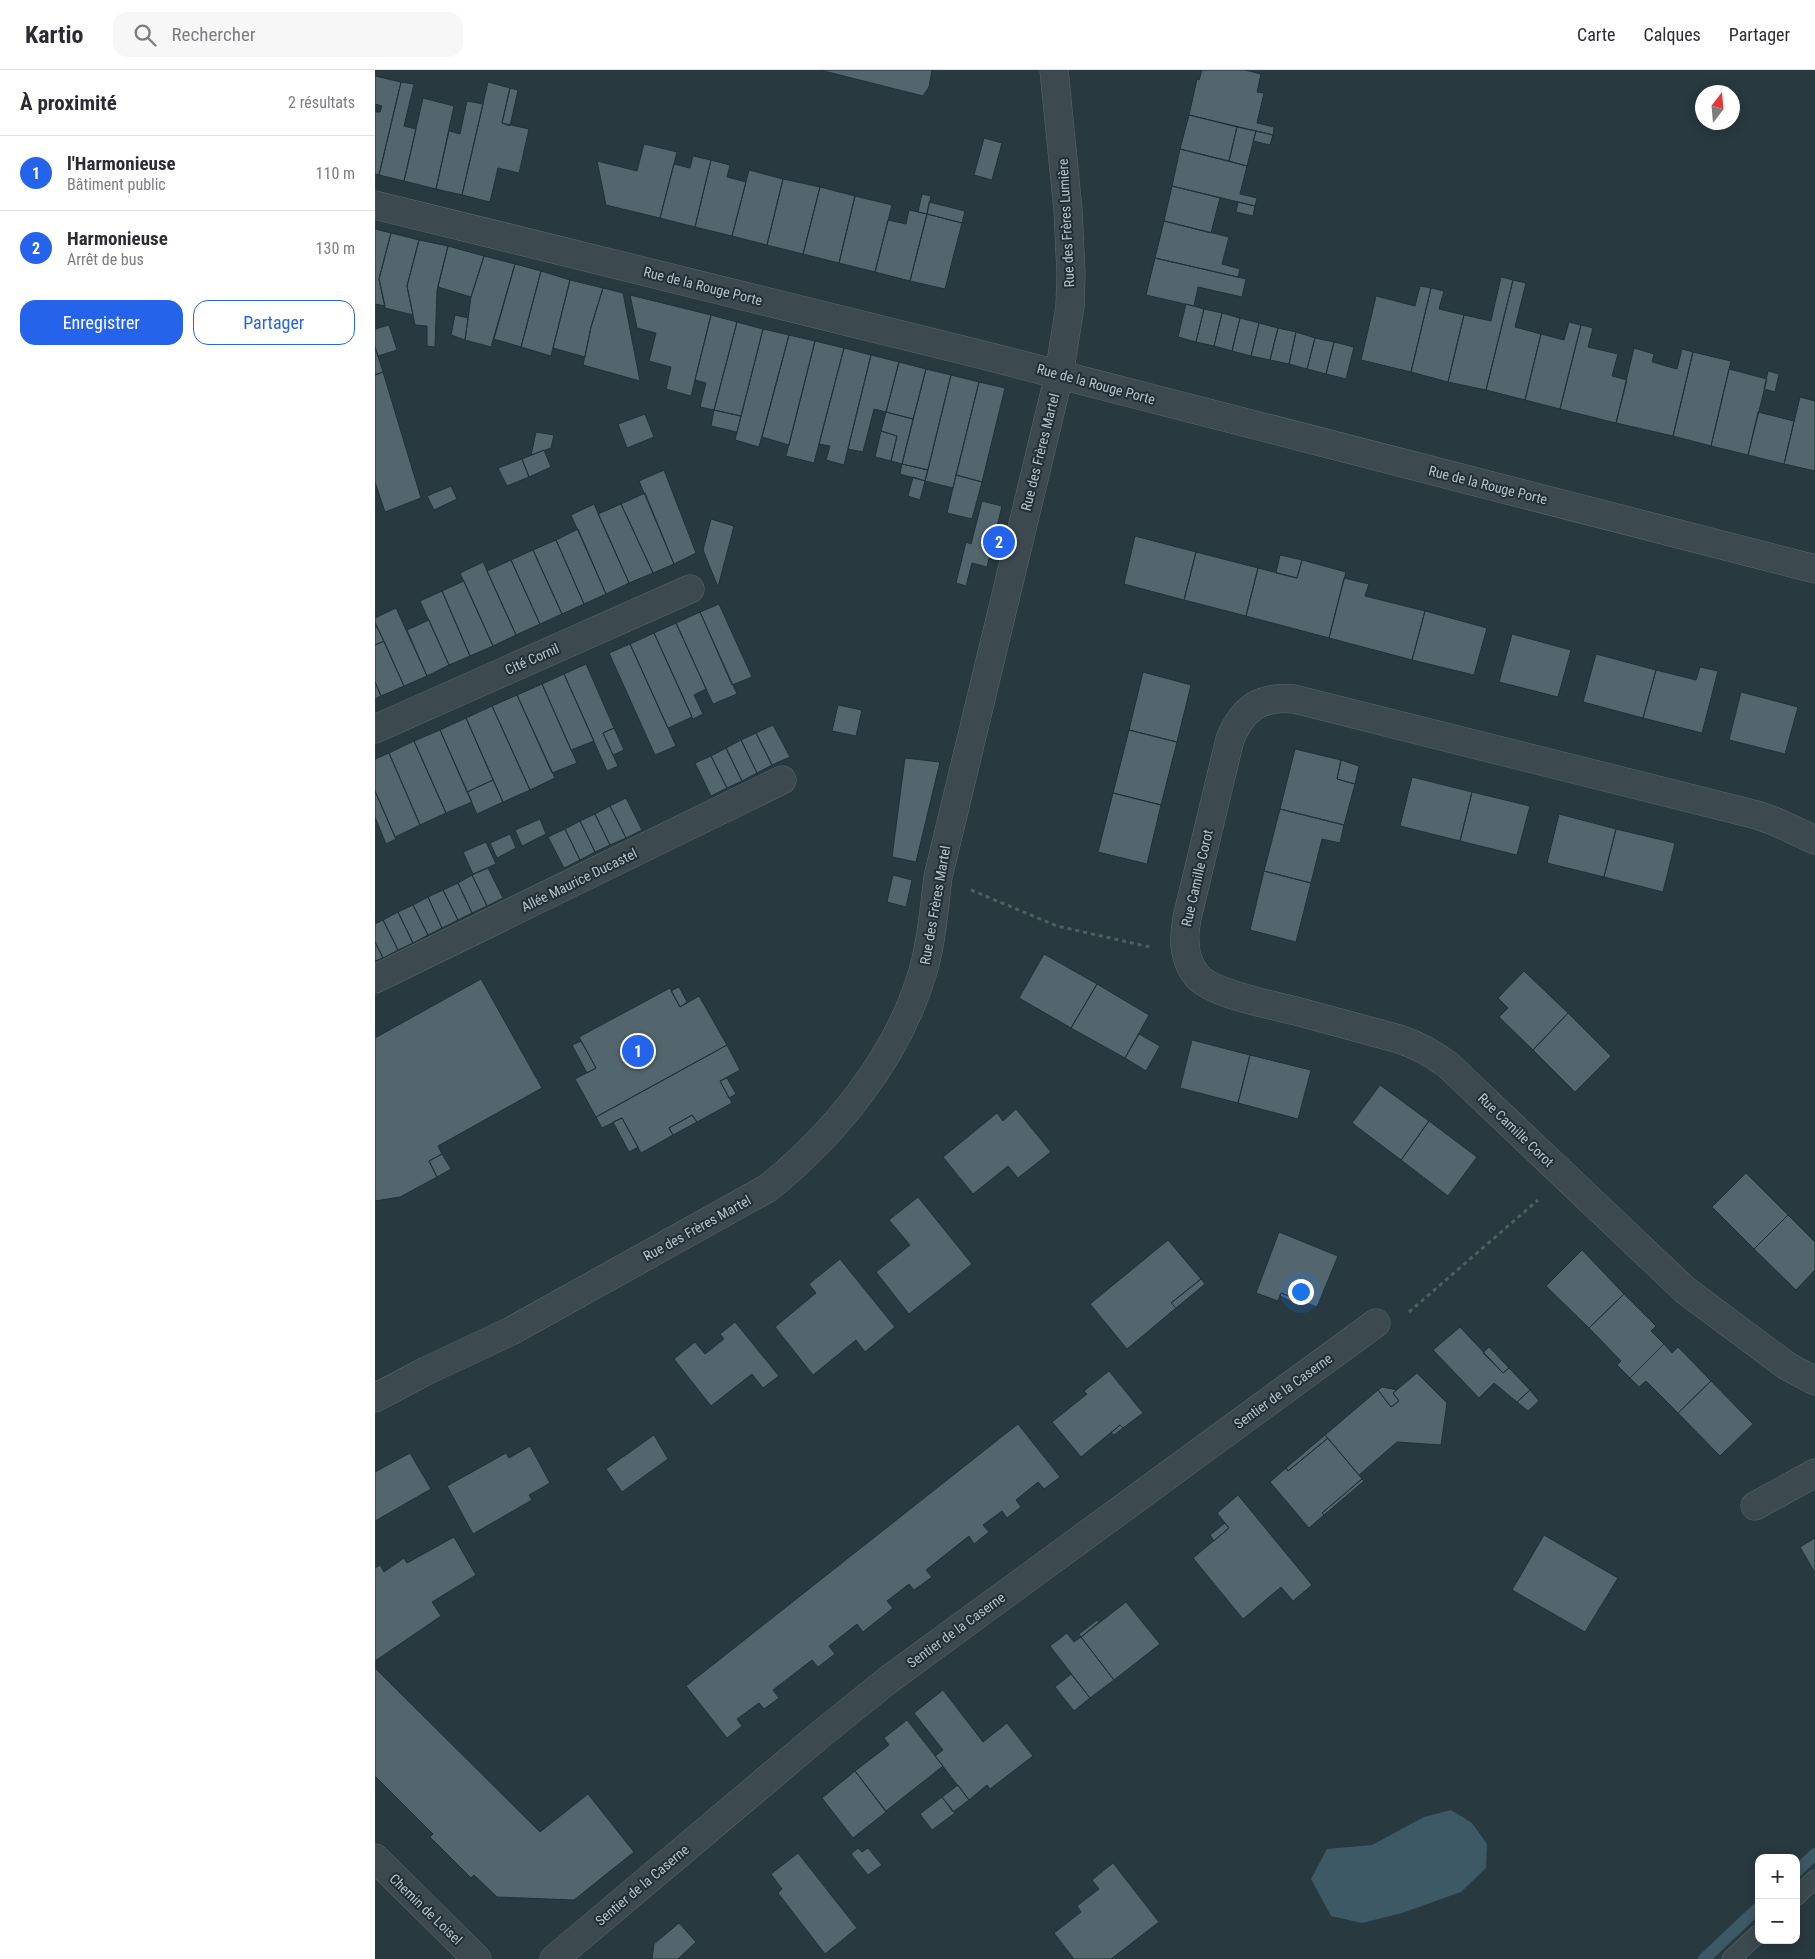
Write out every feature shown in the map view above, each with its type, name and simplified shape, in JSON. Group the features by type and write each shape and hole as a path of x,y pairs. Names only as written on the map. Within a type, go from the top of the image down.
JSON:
{"street":[{"name":"Rue des Frères Lumière","path":"1054,70 1068,210 1071,274 1070,306 1059,375"},
{"name":"Rue de la Rouge Porte","path":"375,205 960,349 1815,569"},
{"name":"Rue des Frères Martel","path":"375,1398 425,1371 496,1339 544,1314 768,1188 793,1168 834,1126 854,1101 887,1052 904,1020 923,972 929,949 938,877 1059,375"},
{"name":"Cité Cornil","path":"375,729 690,589"},
{"name":"Rue Camille Corot","path":"1815,840 1774,821 1747,813 1283,698 1269,700 1247,710 1230,739 1184,930 1186,955 1197,976 1206,984 1219,990 1399,1039 1423,1048 1448,1065 1685,1290 1787,1366 1815,1381"},
{"name":"Allée Maurice Ducastel","path":"375,979 782,780"},
{"name":"Sentier de la Caserne","path":"554,1959 821,1734 888,1680 1376,1323"},
{"path":"1755,1506 1815,1473"},
{"name":"Chemin de Loisel","path":"375,1858 477,1959"}],"lane":[{"path":"1800,1893 1815,1879"},
{"path":"1731,1959 1755,1937"}],"path":[{"path":"938,877 1057,926 1186,955"},
{"path":"1376,1323 1409,1312 1546,1193 1562,1174"}],"water":[{"path":"1451,1810 1472,1823 1487,1844 1486,1868 1461,1892 1402,1913 1362,1923 1331,1916 1311,1879 1327,1849 1372,1845 1424,1817"}],"building":[{"path":"820,70 932,70 929,87 923,96"},
{"path":"1202,70 1245,70 1261,74 1257,92 1264,93 1257,123 1274,127 1273,135 1189,115 1197,79 1199,80"},
{"path":"375,76 401,82 379,175 375,174 375,112 380,112 382,106 375,104"},
{"path":"401,82 414,84 404,126 416,129 404,181 379,175"},
{"path":"488,82 510,88 502,123 529,129 519,173 498,168 490,202 462,195"},
{"path":"510,88 518,90 510,126 502,123"},
{"path":"423,98 454,106 436,189 404,181"},
{"path":"467,101 483,104 462,195 436,189 449,131 460,134"},
{"path":"1189,115 1237,127 1229,161 1180,149"},
{"path":"1237,127 1256,131 1247,166 1229,161"},
{"path":"1256,131 1273,135 1270,145 1253,141"},
{"path":"984,138 1002,143 992,180 974,175"},
{"path":"644,144 677,152 660,218 606,205 597,161 637,171"},
{"path":"1180,149 1247,166 1240,194 1257,198 1255,206 1172,186"},
{"path":"693,156 711,160 695,227 660,218 674,164 690,168"},
{"path":"711,160 730,165 727,177 746,182 732,236 695,227"},
{"path":"749,170 783,179 767,245 732,236"},
{"path":"783,179 820,187 803,254 767,245"},
{"path":"1172,186 1220,198 1211,233 1164,221"},
{"path":"820,187 855,196 839,263 803,254"},
{"path":"922,194 931,196 927,214 918,212"},
{"path":"855,196 892,205 875,272 839,263"},
{"path":"929,202 965,211 962,223 927,214"},
{"path":"1238,202 1255,206 1253,216 1236,212"},
{"path":"909,210 927,214 910,281 875,272 888,220 906,224"},
{"path":"927,214 962,223 945,289 910,281"},
{"path":"1164,221 1229,237 1222,264 1240,269 1238,277 1155,258"},
{"path":"375,229 391,233 379,279 385,306 375,304"},
{"path":"391,233 419,240 407,286 413,315 385,308 379,279"},
{"path":"419,240 448,246 437,290 435,347 427,346 427,326 415,325 407,286"},
{"path":"448,246 484,256 471,297 438,287"},
{"path":"484,256 515,264 491,347 465,340 471,297"},
{"path":"1155,258 1246,279 1242,297 1198,287 1194,306 1146,295"},
{"path":"515,264 541,271 521,347 494,339"},
{"path":"541,271 570,280 551,356 521,347"},
{"path":"1501,277 1513,280 1486,390 1448,382 1464,315 1491,321"},
{"path":"570,280 603,288 591,327 585,357 553,348"},
{"path":"1513,280 1526,283 1515,327 1541,334 1525,400 1486,390"},
{"path":"1420,286 1431,288 1411,372 1361,360 1376,296 1415,306"},
{"path":"603,288 623,293 640,381 583,365 591,327"},
{"path":"1431,288 1444,291 1439,309 1464,315 1448,382 1411,372"},
{"path":"630,295 711,315 691,396 666,389 671,367 649,361 656,333 637,328"},
{"path":"1186,304 1204,309 1196,342 1178,337"},
{"path":"1204,309 1222,313 1214,346 1196,342"},
{"path":"1222,313 1240,318 1232,351 1214,346"},
{"path":"455,315 468,318 465,340 451,335"},
{"path":"711,315 737,322 714,410 700,407 706,383 695,380"},
{"path":"1240,318 1259,323 1251,356 1232,351"},
{"path":"737,322 763,329 741,416 714,410"},
{"path":"1569,322 1581,325 1560,409 1525,400 1541,334 1564,340"},
{"path":"1259,323 1278,328 1270,360 1251,356"},
{"path":"389,325 397,350 378,356 375,347 375,329"},
{"path":"1581,325 1593,328 1588,347 1618,354 1612,376 1627,380 1616,423 1560,409"},
{"path":"1278,328 1296,332 1289,364 1270,360"},
{"path":"763,329 789,335 759,447 735,440"},
{"path":"1296,332 1315,338 1307,369 1289,364"},
{"path":"789,335 815,341 789,445 762,437"},
{"path":"1315,338 1334,342 1326,374 1307,369"},
{"path":"815,341 844,348 814,463 786,456"},
{"path":"1334,342 1354,347 1346,379 1326,374"},
{"path":"375,347 383,372 375,375"},
{"path":"844,348 871,355 844,465 826,460 830,446 819,444"},
{"path":"1634,348 1654,354 1652,362 1677,369 1682,349 1693,352 1673,436 1616,423"},
{"path":"1693,352 1731,361 1711,446 1673,436"},
{"path":"871,355 899,362 886,412 874,409 863,452 848,449"},
{"path":"899,362 926,369 913,419 886,412"},
{"path":"926,369 951,375 928,470 902,464"},
{"path":"1729,369 1767,379 1748,455 1711,446"},
{"path":"1768,371 1779,374 1775,392 1764,389"},
{"path":"383,372 421,498 385,512 375,482 375,375"},
{"path":"951,375 979,382 953,488 925,481"},
{"path":"979,382 1005,388 982,482 956,475"},
{"path":"1800,397 1815,401 1815,471 1784,464"},
{"path":"714,410 741,416 737,432 711,426"},
{"path":"886,412 913,419 902,464 891,461 897,436 881,431"},
{"path":"1758,412 1794,421 1784,464 1748,455"},
{"path":"645,414 654,437 627,448 618,424"},
{"path":"881,431 897,436 891,461 875,457"},
{"path":"536,432 554,435 551,448 531,455"},
{"path":"544,450 551,467 529,477 522,459"},
{"path":"522,459 529,477 507,486 498,468"},
{"path":"902,464 928,470 925,481 900,474"},
{"path":"664,470 696,553 674,564 639,481"},
{"path":"956,475 982,482 972,519 947,513"},
{"path":"913,477 925,481 920,500 908,496"},
{"path":"451,486 457,499 434,510 427,496"},
{"path":"645,493 674,564 653,573 621,504"},
{"path":"982,501 1002,506 987,567 972,563 966,586 956,583 966,542 971,544"},
{"path":"594,504 629,583 606,594 571,515"},
{"path":"621,504 653,573 629,583 598,514"},
{"path":"711,519 734,526 718,587 703,550"},
{"path":"578,529 606,594 584,604 556,540"},
{"path":"1135,536 1196,552 1184,600 1124,584"},
{"path":"556,540 584,604 562,614 533,550"},
{"path":"533,550 562,614 540,624 511,560"},
{"path":"1196,552 1258,568 1246,616 1184,600"},
{"path":"1280,555 1302,560 1297,578 1276,573"},
{"path":"511,560 540,624 516,635 487,571"},
{"path":"1302,560 1346,572 1329,638 1246,616 1258,568 1297,578"},
{"path":"483,562 516,635 493,646 460,573"},
{"path":"1344,578 1369,584 1365,596 1425,611 1412,660 1329,638"},
{"path":"464,581 493,646 470,656 442,591"},
{"path":"442,591 470,656 449,665 420,601"},
{"path":"719,604 752,677 732,685 700,612"},
{"path":"396,608 427,676 404,686 375,622 375,618"},
{"path":"1425,611 1487,628 1474,675 1412,660"},
{"path":"700,612 737,694 713,704 676,623"},
{"path":"429,620 449,665 427,676 407,630"},
{"path":"676,623 706,689 694,695 703,714 693,719 654,633"},
{"path":"377,627 384,641 375,645 375,628"},
{"path":"654,633 692,717 668,728 630,644"},
{"path":"1512,634 1571,650 1558,697 1499,682"},
{"path":"384,641 404,686 381,696 375,682 375,645"},
{"path":"630,644 676,746 655,755 609,653"},
{"path":"1596,654 1656,670 1643,718 1583,702"},
{"path":"586,664 614,728 603,733 618,766 607,771 564,674"},
{"path":"1700,667 1718,671 1702,733 1643,718 1656,670 1696,680"},
{"path":"1143,672 1191,685 1177,742 1129,730"},
{"path":"564,674 594,741 571,750 542,684"},
{"path":"375,682 381,696 375,699"},
{"path":"542,684 577,763 552,773 517,695"},
{"path":"1741,692 1798,707 1785,754 1729,740"},
{"path":"517,695 555,778 530,790 492,706"},
{"path":"838,705 862,710 856,736 832,731"},
{"path":"492,706 530,790 503,802 466,718"},
{"path":"466,718 493,780 467,792 440,730"},
{"path":"773,725 790,757 772,765 756,733"},
{"path":"614,728 624,750 613,755 603,733"},
{"path":"440,730 472,802 446,813 414,741"},
{"path":"1129,730 1177,742 1161,805 1113,793"},
{"path":"756,733 772,765 757,773 741,740"},
{"path":"741,740 757,773 742,781 726,748"},
{"path":"414,741 446,813 420,825 389,753"},
{"path":"726,748 742,781 727,788 711,756"},
{"path":"1295,749 1341,760 1337,779 1355,784 1344,825 1280,809"},
{"path":"389,753 420,825 395,837 375,791 375,759"},
{"path":"711,756 727,788 711,796 695,763"},
{"path":"905,758 940,762 916,862 892,857"},
{"path":"1341,760 1359,766 1355,784 1337,779"},
{"path":"1412,777 1472,792 1460,841 1400,826"},
{"path":"493,780 503,802 477,814 467,792"},
{"path":"375,791 396,839 386,844 375,817"},
{"path":"1472,792 1530,806 1517,855 1460,841"},
{"path":"1113,793 1161,805 1147,864 1098,852"},
{"path":"626,798 642,830 626,838 610,806"},
{"path":"610,806 626,838 610,845 595,814"},
{"path":"1280,809 1344,825 1340,843 1322,839 1311,883 1264,871"},
{"path":"595,814 610,845 595,852 580,821"},
{"path":"1559,814 1616,829 1604,877 1547,863"},
{"path":"540,819 546,834 522,846 515,830"},
{"path":"580,821 595,852 580,860 565,829"},
{"path":"565,829 580,860 564,868 548,837"},
{"path":"1616,829 1675,843 1663,892 1604,877"},
{"path":"510,834 516,848 497,858 490,843"},
{"path":"486,842 496,864 473,874 463,852"},
{"path":"488,868 503,898 487,906 472,875"},
{"path":"1264,871 1311,883 1296,942 1250,930"},
{"path":"472,875 487,906 472,913 458,883"},
{"path":"893,875 912,880 906,907 887,902"},
{"path":"458,883 472,913 458,920 443,890"},
{"path":"443,890 458,920 442,928 428,897"},
{"path":"428,897 442,928 428,935 413,905"},
{"path":"413,905 428,935 413,943 398,912"},
{"path":"398,912 413,943 398,950 383,920"},
{"path":"383,920 398,950 383,958 375,942 375,924"},
{"path":"375,942 383,958 375,961"},
{"path":"1044,954 1097,984 1071,1028 1019,998"},
{"path":"1524,971 1568,1013 1533,1050 1499,1017 1508,1008 1498,998"},
{"path":"481,979 542,1088 438,1146 442,1154 429,1161 437,1177 400,1197 375,1201 375,1038"},
{"path":"1097,984 1149,1015 1125,1058 1071,1028"},
{"path":"679,987 687,1002 680,1007 671,991"},
{"path":"670,988 680,1007 699,996 727,1045 596,1117 575,1079 596,1068 579,1037"},
{"path":"1568,1013 1611,1056 1575,1092 1533,1050"},
{"path":"1139,1034 1160,1046 1146,1071 1125,1058"},
{"path":"1192,1040 1250,1055 1238,1103 1180,1088"},
{"path":"581,1041 596,1068 587,1073 572,1045"},
{"path":"727,1045 740,1070 720,1081 732,1103 697,1122 692,1115 669,1128 673,1135 641,1153 622,1118 602,1128 596,1117"},
{"path":"1250,1055 1311,1070 1298,1119 1238,1103"},
{"path":"727,1078 736,1094 729,1098 720,1081"},
{"path":"1380,1085 1429,1121 1401,1160 1352,1123"},
{"path":"1016,1109 1051,1152 1018,1178 1008,1166 973,1194 943,1157 997,1113 1003,1121"},
{"path":"692,1115 697,1122 673,1135 669,1128"},
{"path":"622,1118 638,1147 629,1152 613,1122"},
{"path":"1429,1121 1477,1157 1448,1196 1401,1160"},
{"path":"442,1154 451,1169 437,1177 429,1161"},
{"path":"1746,1173 1788,1215 1754,1249 1712,1207"},
{"path":"918,1197 972,1264 909,1314 876,1272 910,1245 889,1220"},
{"path":"1788,1215 1815,1242 1815,1270 1796,1290 1754,1249"},
{"path":"1279,1232 1338,1256 1317,1307 1281,1293 1278,1301 1256,1293"},
{"path":"1168,1240 1201,1279 1171,1303 1176,1308 1127,1349 1090,1304"},
{"path":"1582,1250 1624,1294 1589,1328 1546,1286"},
{"path":"840,1259 895,1327 865,1352 856,1340 813,1375 775,1327 816,1293 809,1284"},
{"path":"1201,1279 1205,1284 1176,1308 1171,1303"},
{"path":"1281,1293 1296,1299 1295,1303 1280,1296"},
{"path":"1624,1294 1656,1326 1651,1331 1664,1344 1630,1378 1617,1365 1621,1361 1589,1328"},
{"path":"735,1322 779,1376 763,1388 752,1374 711,1406 674,1359 695,1342 705,1354 724,1339 720,1334"},
{"path":"1460,1327 1503,1373 1509,1368 1530,1390 1517,1402 1494,1383 1479,1398 1433,1350"},
{"path":"1664,1344 1672,1353 1678,1347 1711,1381 1678,1413 1646,1381 1639,1387 1630,1378"},
{"path":"1489,1347 1509,1368 1503,1373 1483,1353"},
{"path":"1109,1371 1143,1413 1123,1428 1120,1425 1081,1457 1052,1422 1087,1394 1084,1391"},
{"path":"1417,1373 1447,1403 1441,1445 1397,1442 1359,1475 1325,1435 1378,1390 1391,1407 1399,1401 1393,1393"},
{"path":"1711,1381 1753,1424 1720,1456 1678,1413"},
{"path":"1382,1387 1397,1390 1393,1393 1399,1401 1391,1407 1378,1390"},
{"path":"1530,1390 1539,1401 1528,1411 1517,1402"},
{"path":"1018,1424 1060,1477 1044,1489 1038,1482 1016,1500 1021,1507 1007,1518 1002,1511 983,1525 989,1532 974,1544 969,1536 926,1570 932,1577 914,1590 909,1584 887,1601 893,1608 863,1632 857,1624 829,1646 835,1654 818,1667 812,1660 773,1690 779,1698 764,1709 759,1703 737,1719 742,1726 727,1738 686,1686"},
{"path":"1120,1425 1123,1428 1114,1435 1111,1433"},
{"path":"654,1435 668,1459 622,1492 606,1469"},
{"path":"1325,1435 1328,1438 1288,1471 1286,1468"},
{"path":"1328,1438 1362,1479 1322,1513 1324,1515 1309,1528 1270,1482 1286,1468 1288,1471"},
{"path":"530,1446 550,1483 529,1495 532,1500 473,1534 447,1486 506,1453 509,1458"},
{"path":"410,1453 431,1489 375,1521 375,1472"},
{"path":"1362,1479 1364,1481 1324,1515 1322,1513"},
{"path":"1238,1495 1312,1585 1293,1601 1281,1587 1243,1619 1193,1558 1229,1528 1217,1513"},
{"path":"1225,1523 1229,1528 1214,1541 1210,1535"},
{"path":"1544,1535 1618,1578 1585,1632 1512,1590"},
{"path":"454,1537 476,1575 432,1602 441,1616 375,1661 375,1568 380,1565 384,1572 404,1558 407,1563"},
{"path":"1815,1538 1815,1573 1800,1547"},
{"path":"1126,1602 1160,1644 1114,1680 1081,1637"},
{"path":"1097,1620 1099,1622 1081,1637 1079,1634"},
{"path":"1067,1633 1074,1642 1081,1637 1114,1680 1090,1698 1050,1646"},
{"path":"375,1668 540,1832 588,1794 634,1852 574,1900 497,1897 474,1875 471,1878 430,1837 433,1834 375,1776"},
{"path":"1071,1674 1090,1698 1074,1711 1055,1687"},
{"path":"943,1690 983,1742 1007,1723 1033,1756 990,1789 987,1785 969,1800 935,1756 943,1750 914,1713"},
{"path":"907,1720 943,1766 886,1811 855,1771 889,1745 884,1738"},
{"path":"855,1771 886,1812 853,1838 822,1798"},
{"path":"958,1785 969,1800 953,1812 942,1797"},
{"path":"942,1797 955,1813 932,1830 920,1814"},
{"path":"858,1848 862,1852 868,1848 882,1865 868,1875 851,1854"},
{"path":"798,1853 857,1928 825,1954 778,1893 782,1889 771,1874"},
{"path":"1113,1863 1159,1922 1111,1959 1074,1959 1054,1933 1081,1912 1077,1906 1099,1889 1092,1880"},
{"path":"679,1923 696,1942 678,1959 652,1959 654,1944"}],"waterway":[{"path":"1800,1868 1815,1854"},
{"path":"1704,1959 1755,1911"}],"place":[{"name":"Harmonieuse","path":"999,542"},
{"name":"l'Harmonieuse","path":"638,1051"}]}
